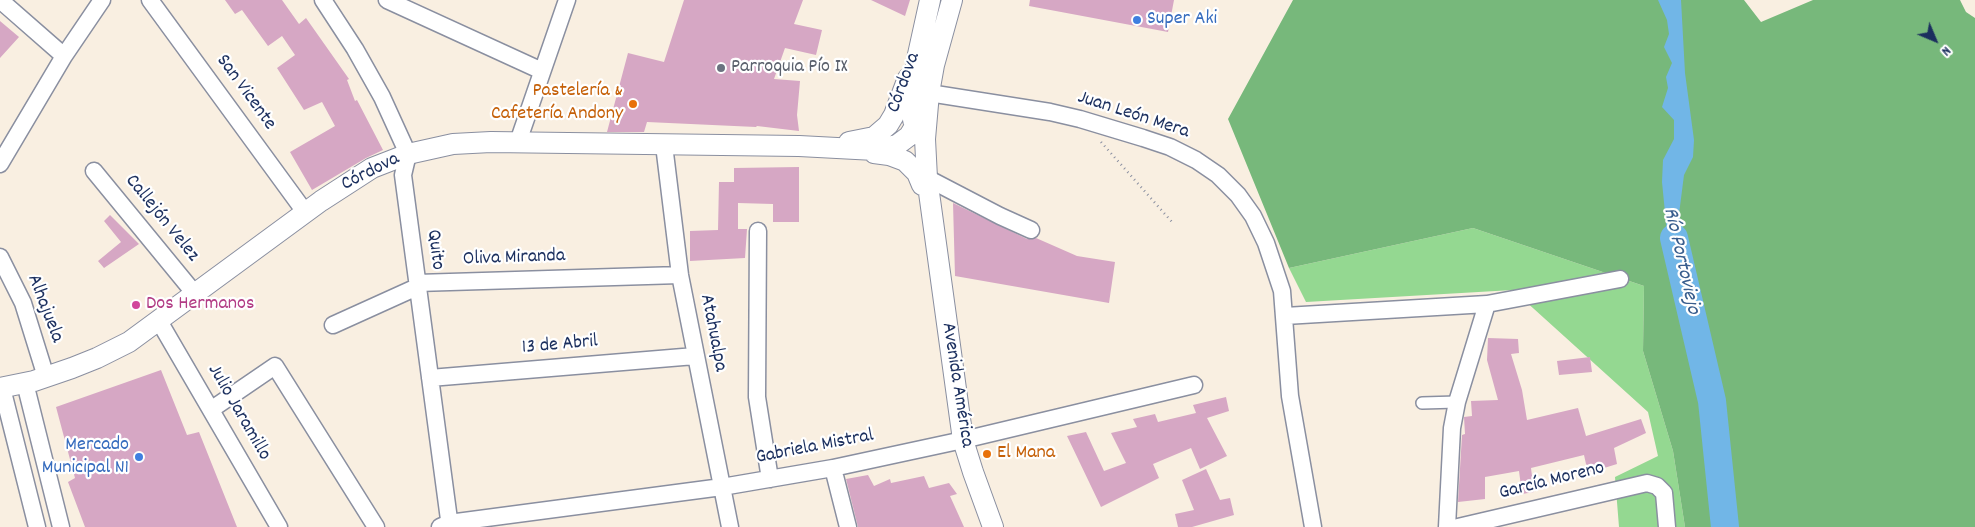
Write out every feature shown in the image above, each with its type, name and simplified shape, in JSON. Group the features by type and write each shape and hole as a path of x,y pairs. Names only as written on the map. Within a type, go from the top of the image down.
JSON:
{"street":[{"path":"0,164 64,56 102,0"},
{"name":"San Vicente","path":"150,0 305,212"},
{"name":"Quito","path":"323,0 355,49 382,97 407,159 417,285 430,378 446,526"},
{"path":"387,0 542,71"},
{"path":"518,142 566,0"},
{"name":"Avenida América","path":"930,0 914,81 913,130 925,181 935,240 963,440 972,472 993,527"},
{"name":"Avenida América","path":"925,181 925,125 928,92 952,0"},
{"path":"0,1 64,56"},
{"name":"Córdova","path":"799,146 864,140 881,133 894,115 922,35"},
{"name":"Córdova","path":"1,388 46,377 83,364 114,350 159,321 305,212 354,179 452,144 518,142 799,146 875,150 890,148 904,141 913,130 928,92"},
{"name":"Juan León Mera","path":"928,92 1080,118 1170,147 1196,160 1238,195 1253,216 1266,243 1282,291 1290,396 1312,527"},
{"name":"Atahualpa","path":"664,145 680,275 730,527"},
{"path":"847,150 899,158 912,167 925,181 1031,230"},
{"name":"Callejón Velez","path":"94,171 195,294"},
{"path":"758,231 757,396 770,479"},
{"name":"Alhajuela","path":"0,257 23,303 46,377"},
{"name":"Oliva Miranda","path":"333,326 417,285 680,275"},
{"path":"1284,316 1487,304 1620,279"},
{"path":"1447,527 1452,428 1457,402 1487,304"},
{"name":"Julio Jaramillo","path":"159,321 212,409 279,527"},
{"name":"13 de Abril","path":"430,378 695,356"},
{"path":"212,409 274,366 376,527"},
{"path":"25,383 60,527"},
{"name":"Gabriela Mistral","path":"446,526 722,487 833,468 963,440 1194,385"},
{"path":"1,388 36,527"},
{"path":"1422,403 1457,402"},
{"path":"833,468 848,527"},
{"name":"García Moreno","path":"1458,527 1647,483 1657,486 1664,493 1667,527"}],"path":[{"path":"1100,141 1172,222"}],"green space":[{"path":"1293,0 1744,0 1761,22 1813,0 1960,0 1966,12 1975,18 1975,527 1685,527 1673,451 1643,351 1644,286 1473,228 1289,268 1228,119"},
{"path":"1473,228 1644,286 1643,351 1673,451 1685,527 1619,527 1615,477 1658,456 1648,412 1513,290 1306,302 1289,268"}],"water":[{"path":"1658,0 1681,0 1685,73 1694,140 1693,157 1684,175 1679,214 1692,265 1694,292 1669,253 1662,182 1663,160 1674,139 1674,120 1662,107 1668,88 1666,77 1672,63 1664,47 1669,34 1667,20"}],"building":[{"path":"225,0 282,0 299,24 306,18 349,79 347,80 355,101 357,100 383,150 312,190 290,152 335,126 322,102 304,110 277,68 295,55 282,36 268,46 242,10 235,14"},
{"name":"Parroquia Pío IX","path":"684,0 803,0 794,24 822,30 816,55 785,48 774,79 800,81 797,115 799,131 757,126 647,122 644,132 607,132 628,53 664,62"},
{"path":"871,0 910,0 905,16"},
{"name":"Super Aki","path":"1030,0 1174,0 1168,32 1029,6"},
{"path":"0,21 19,37 0,58"},
{"path":"799,167 799,222 773,222 773,204 738,203 738,229 747,229 745,258 690,261 690,231 718,230 719,182 734,182 734,168"},
{"path":"953,203 1027,239 1036,238 1077,256 1115,262 1109,303 955,276"},
{"path":"110,215 139,244 104,268 98,261 121,242 104,221"},
{"path":"1488,338 1518,339 1519,353 1511,354 1522,390 1527,420 1578,408 1586,436 1641,419 1646,433 1614,448 1617,464 1588,473 1584,455 1531,468 1534,492 1522,494 1519,471 1485,477 1485,499 1458,502 1462,435 1465,434 1464,417 1472,416 1471,401 1498,400 1487,360"},
{"path":"1590,357 1592,372 1559,375 1557,361"},
{"name":"Mercado Municipal N1","path":"161,370 187,435 199,432 237,527 85,527 68,482 75,478 56,407"},
{"path":"1226,397 1229,411 1207,418 1227,456 1200,469 1191,448 1153,464 1159,478 1101,507 1067,436 1086,432 1104,471 1126,463 1111,433 1137,427 1133,419 1155,414 1158,422 1196,413 1193,405"},
{"path":"1206,469 1220,500 1230,498 1234,515 1192,527 1178,527 1175,514 1194,510 1182,480"},
{"path":"868,475 874,486 890,479 891,483 924,476 929,488 949,483 957,494 950,496 964,527 858,527 846,479"}],"waterway":[{"name":"Río Portoviejo","path":"1674,238 1712,401 1725,527"}],"place":[{"name":"Super Aki","path":"1137,20"},
{"name":"Parroquia Pío IX","path":"721,68"},
{"name":"Pastelería & Cafetería Andony","path":"633,104"},
{"name":"Dos Hermanos","path":"136,305"},
{"name":"El Mana","path":"987,454"},
{"name":"Mercado Municipal N1","path":"139,457"}]}
